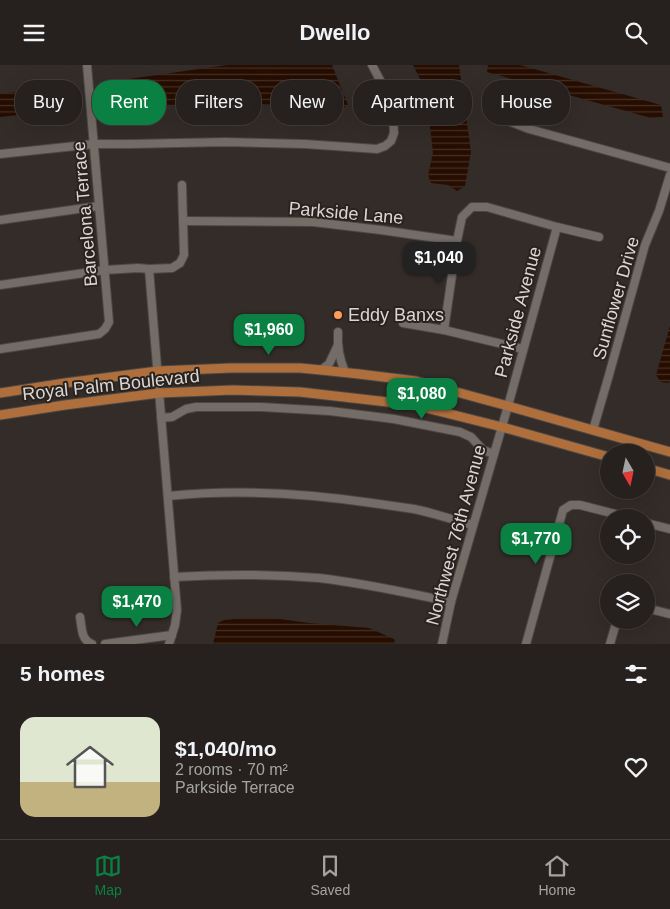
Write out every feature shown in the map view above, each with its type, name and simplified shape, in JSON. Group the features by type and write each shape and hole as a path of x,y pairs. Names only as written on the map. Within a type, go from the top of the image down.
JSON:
{"main road":[{"name":"Royal Palm Boulevard","path":"0,393 158,371 231,368 345,372 416,381 670,452"},
{"name":"Royal Palm Boulevard","path":"0,415 159,393 233,390 300,392 414,405 600,454"},
{"path":"655,471 670,475"}],"street":[{"name":"Barcelona Terrace","path":"0,349 99,335 109,322 88,65"},
{"path":"0,154 94,144 131,145 225,142 305,144 376,149 385,146 391,141 394,133 390,99 372,65"},
{"path":"518,125 670,168"},
{"name":"Sunflower Drive","path":"593,430 645,245 659,211 670,175"},
{"path":"0,285 105,270 172,268 180,263 184,255 182,185"},
{"path":"0,219 99,206"},
{"path":"444,330 462,217 472,207 487,207 599,237"},
{"name":"Parkside Lane","path":"183,221 313,222 457,241"},
{"name":"Parkside Avenue","path":"508,406 557,227"},
{"path":"149,269 177,610 169,644"},
{"path":"403,323 444,330 523,349"},
{"path":"338,331 337,347 339,360 345,372"},
{"path":"321,370 328,364 337,347"},
{"name":"Northwest 76th Avenue","path":"442,644 451,602 508,406"},
{"path":"162,418 172,417 186,409 196,407 261,407 330,411 394,419 460,432 471,437 482,450 494,454"},
{"path":"168,497 240,492 323,497 414,509 473,525"},
{"path":"526,644 563,510 571,505 580,505 600,510"},
{"path":"655,525 670,529"},
{"path":"174,577 211,574 266,574 320,578 375,586 451,602"},
{"path":"655,610 670,614"},
{"path":"80,617 83,636 91,643"},
{"path":"610,644 614,629"},
{"path":"105,644 172,635"}],"shaded area":[{"path":"227,65 332,65 338,80 271,80 271,104 261,104 261,80 176,80 176,106 166,106 166,80 122,80"},
{"path":"413,65 459,65 461,80 420,79"},
{"path":"488,65 520,65 661,105 663,117 651,118 570,95 570,80 516,80 487,72"},
{"path":"15,92 15,115 0,117 0,94"},
{"path":"343,92 348,105 343,108"},
{"path":"430,125 467,125 471,152 465,186 457,191 448,185 431,183 428,175 433,153"},
{"path":"670,326 669,383 661,382 656,375"},
{"path":"273,618 369,628 394,639 395,644 213,644 218,623 224,620"}],"place":[{"name":"Eddy Banxs","path":"338,315"}]}
